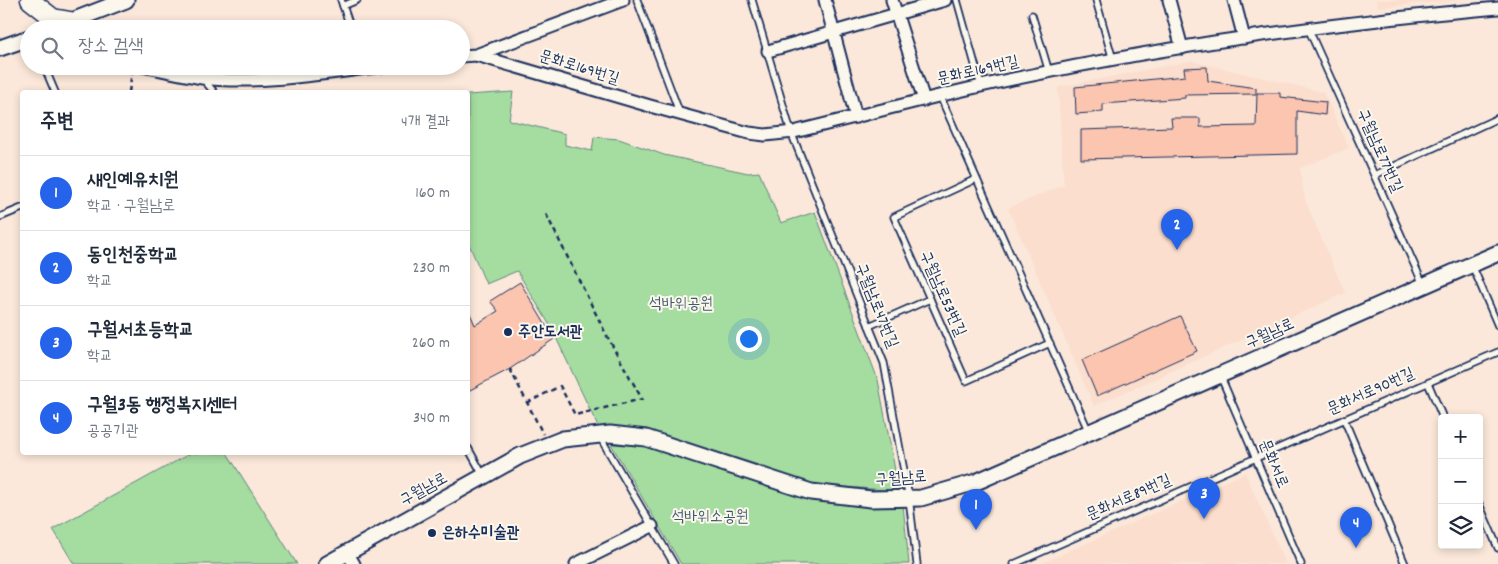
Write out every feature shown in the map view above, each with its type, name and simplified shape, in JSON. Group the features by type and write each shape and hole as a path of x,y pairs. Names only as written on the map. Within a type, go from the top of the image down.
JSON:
{"main road":[{"path":"30,0 53,18 64,20"}],"street":[{"path":"73,20 126,0"},
{"path":"470,55 623,0"},
{"path":"825,0 856,117"},
{"path":"892,0 924,100"},
{"path":"768,51 945,0"},
{"path":"1169,0 1182,48"},
{"path":"1234,0 1244,38"},
{"name":"문화로169번길","path":"476,54 680,114 749,133 765,135 791,132 981,86 1182,48 1308,28 1394,17 1498,8"},
{"path":"0,48 20,41"},
{"path":"188,75 203,78 311,75"},
{"name":"구월남로","path":"327,564 351,558 520,456 563,438 599,435 646,438 811,492 871,499 921,498 976,482 1498,253"},
{"path":"576,564 652,526"}],"lane":[{"path":"348,20 342,3 357,0"},
{"path":"637,0 680,114"},
{"name":"구월남로47번길","path":"752,0 791,132 869,326 888,380 910,498 917,564"},
{"path":"957,0 981,86"},
{"path":"1096,0 1113,60"},
{"path":"1032,15 1049,72"},
{"name":"구월남로77번길","path":"1308,28 1424,286"},
{"path":"48,75 54,90"},
{"path":"203,78 212,90"},
{"path":"940,96 1089,432"},
{"path":"1375,175 1498,118"},
{"name":"구월남로53번길","path":"976,179 894,217 966,381 1050,343"},
{"path":"0,217 20,209"},
{"path":"1472,265 1498,326"},
{"path":"869,326 930,299"},
{"name":"문화서로90번길","path":"1256,458 1498,352"},
{"name":"문화서로","path":"1220,375 1301,564"},
{"path":"1428,383 1441,414"},
{"path":"1344,419 1405,564"},
{"path":"599,435 674,564"},
{"path":"470,452 484,477"},
{"name":"문화서로89번길","path":"1014,564 1256,458"},
{"path":"1483,513 1498,548"}],"path":[{"path":"129,90 131,75"},
{"path":"527,403 560,386 575,414 642,399 607,336 546,212"},
{"path":"510,369 549,444"}],"shaded area":[{"path":"1376,0 1463,0 1378,7"},
{"path":"1191,61 1323,92 1349,148 1300,168 1305,200 1345,293 1094,406 1008,208 1064,185 1058,87"},
{"path":"1245,473 1286,564 1040,564"}],"green space":[{"name":"석바위공원","path":"513,92 509,120 565,134 565,145 592,151 594,137 619,139 664,155 748,173 759,172 781,223 815,212 878,380 899,491 807,484 650,431 599,429 551,327 517,271 486,284 470,247 470,95"},
{"name":"석바위소공원","path":"611,444 644,446 820,502 878,507 903,505 909,564 681,564"},
{"path":"187,455 228,455 297,564 74,564 53,529"}],"building":[{"path":"1207,67 1208,81 1256,88 1256,94 1185,95 1185,98 1103,104 1103,112 1076,114 1075,87 1185,76 1184,68"},
{"path":"1257,93 1280,93 1280,97 1326,102 1325,115 1297,111 1297,154 1081,159 1081,130 1172,127 1171,118 1200,118 1200,127 1256,126"},
{"name":"주안도서관","path":"520,282 554,339 510,369 470,390 470,314 475,325 498,311 490,301"},
{"path":"1180,316 1197,351 1097,396 1082,360"}],"place":[{"name":"동인천중학교","path":"1177,250"},
{"name":"주안도서관","path":"508,332"},
{"name":"구월서초등학교","path":"1204,519"},
{"name":"새인예유치원","path":"976,530"},
{"name":"은하수미술관","path":"432,533"},
{"name":"구월3동 행정복지센터","path":"1356,548"}]}
